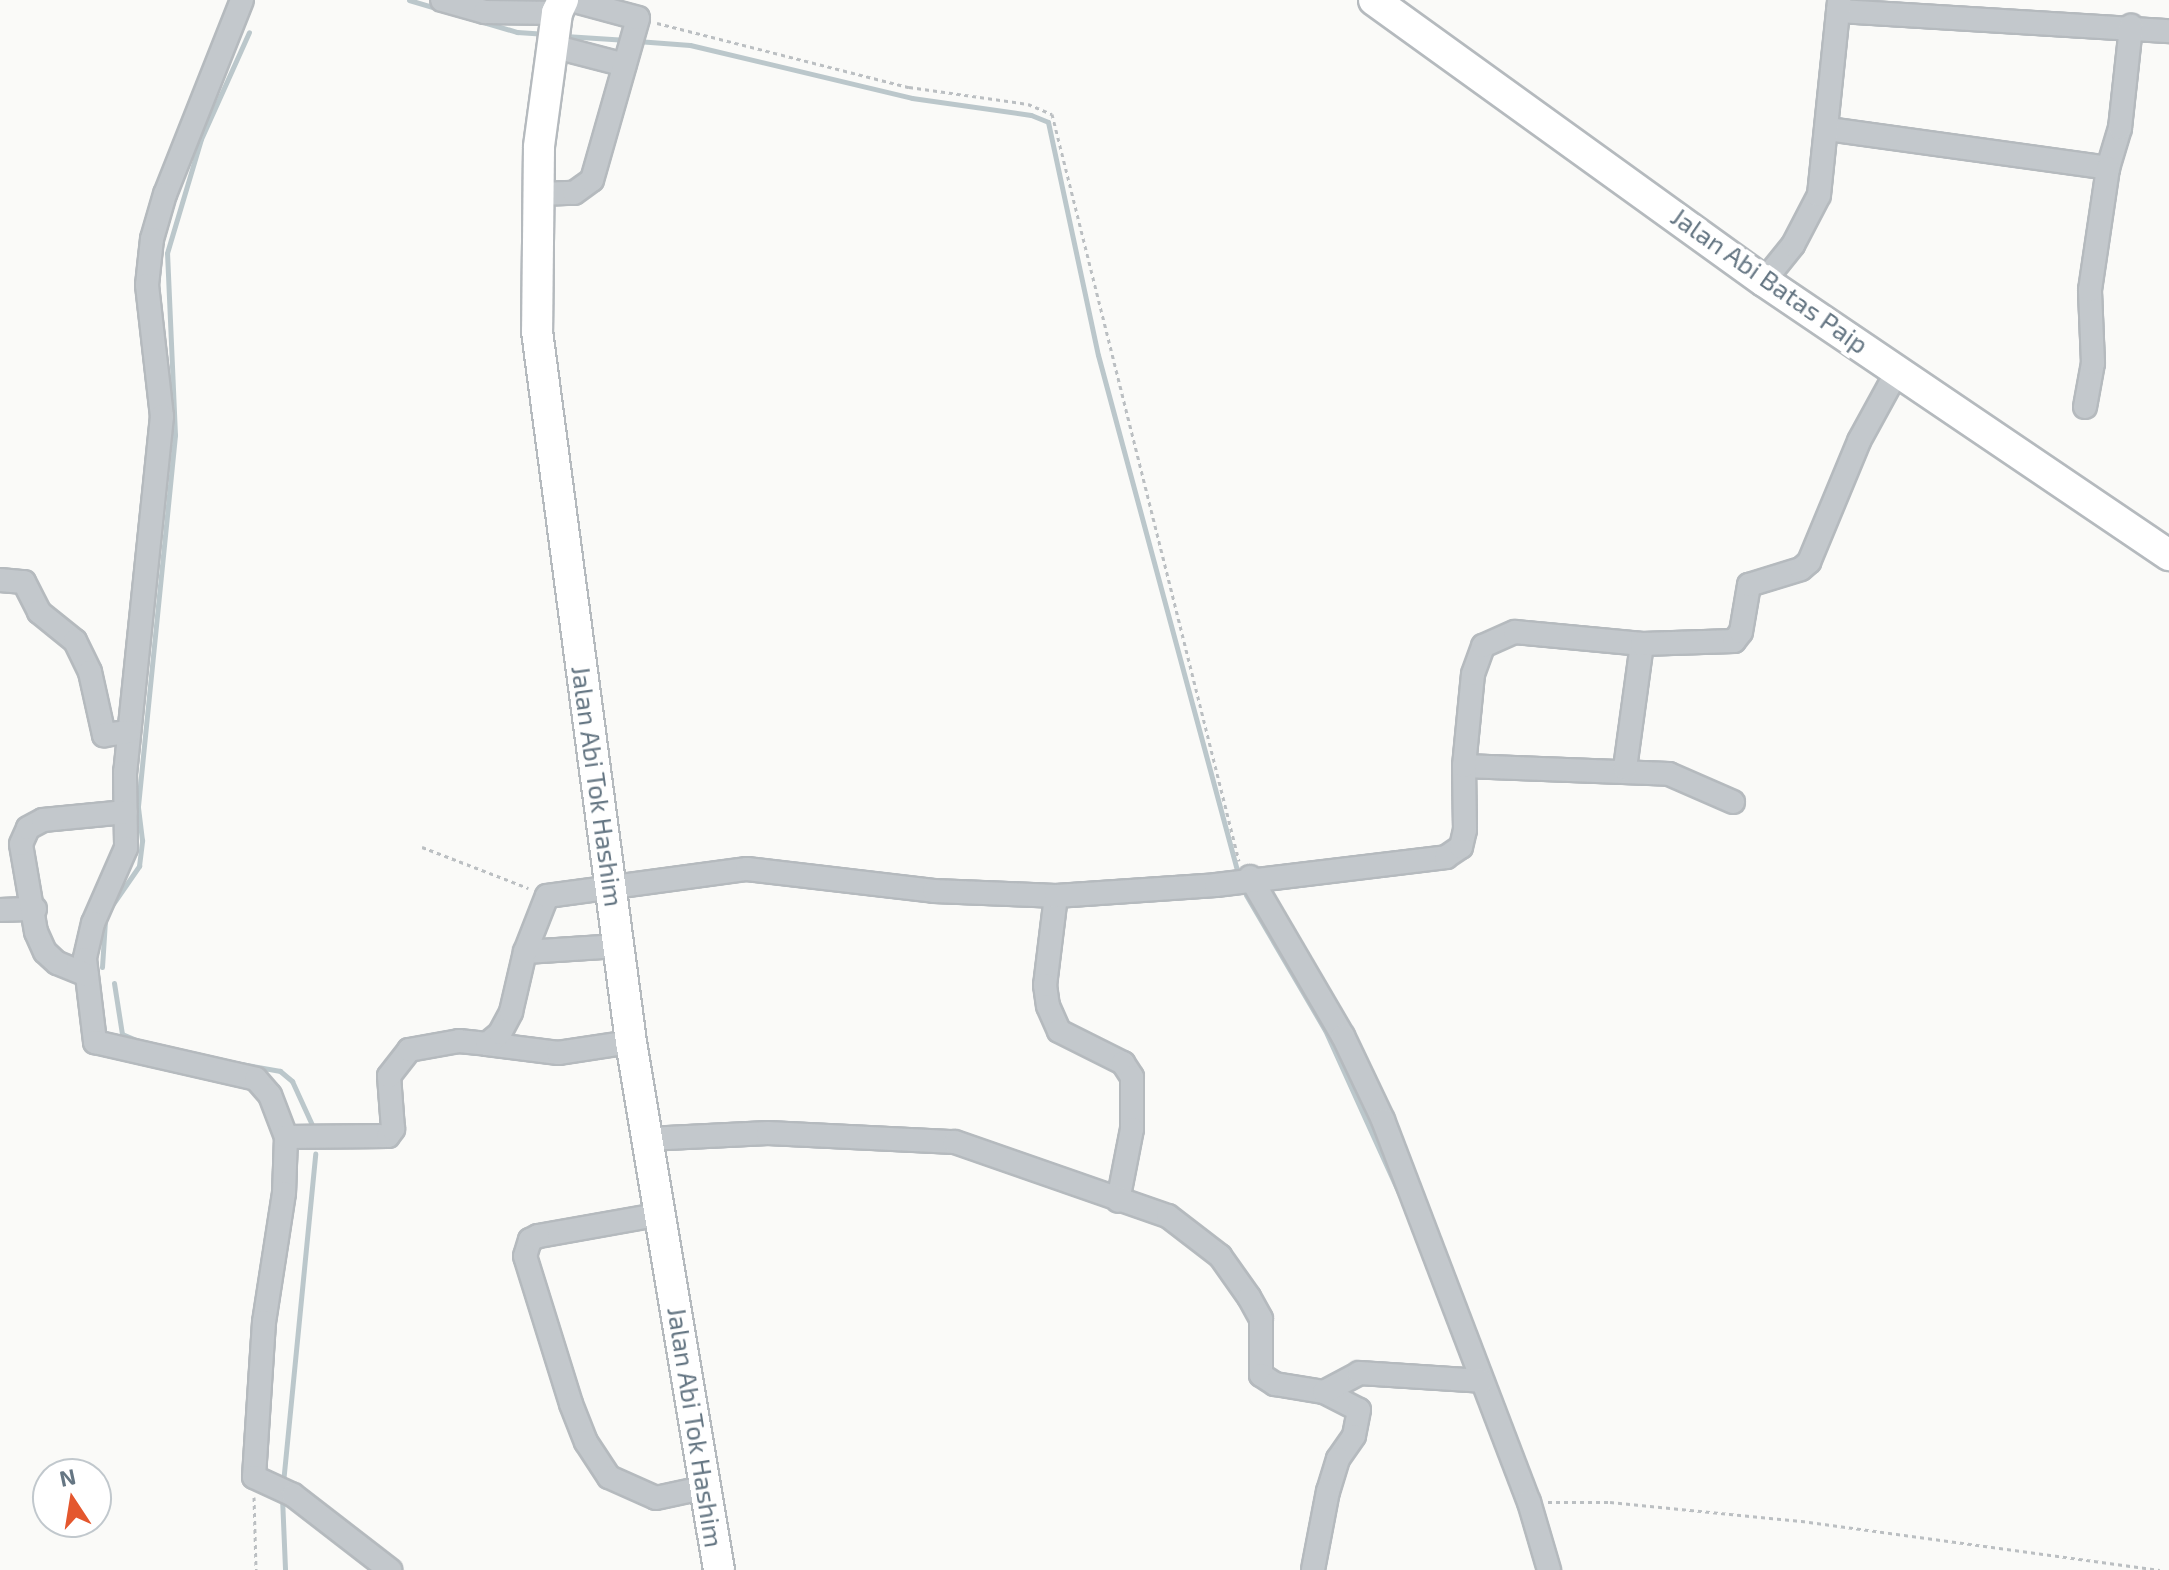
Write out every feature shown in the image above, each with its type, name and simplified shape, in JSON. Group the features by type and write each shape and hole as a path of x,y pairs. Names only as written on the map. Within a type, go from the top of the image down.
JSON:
{"main road":[{"name":"Jalan Abi Batas Paip","path":"1374,0 1764,281 1899,368 2169,555"},
{"name":"Jalan Abi Tok Hashim","path":"563,4 552,46 538,194 537,331 631,1042 719,1570"}],"street":[{"path":"242,0 165,194 152,239 147,285 162,416 129,732 126,848 93,923 87,975 95,1042 256,1079 270,1095 286,1137 284,1193 264,1322 268,1483 390,1570"},
{"path":"442,0 485,12 563,4 638,18 592,180 574,193 538,194"},
{"path":"1764,281 1793,245 1819,195 1838,5 2169,31"},
{"path":"2085,407 2093,363 2090,290 2108,168 2120,128 2131,26"},
{"path":"552,46 625,65"},
{"path":"1828,129 2108,168"},
{"path":"487,1044 511,1012 525,952 547,896 747,869 934,891 1056,896 1216,885 1250,877 1446,857 1461,847 1465,830 1464,766 1473,674 1483,646 1515,632 1642,644 1734,641 1741,632 1749,585 1801,569 1809,562 1859,441 1899,368"},
{"path":"0,580 24,582 39,612 75,641 90,672 104,735 129,732"},
{"path":"1625,768 1642,644"},
{"path":"1464,766 1625,768 1669,774 1733,802"},
{"path":"87,975 57,963 45,952 36,932 35,909 21,844 28,828 43,820 126,812"},
{"path":"1250,877 1343,1036 1383,1120 1529,1502 1549,1570"},
{"path":"1056,896 1045,985 1048,1006 1059,1031 1123,1063 1132,1077 1132,1129 1118,1201"},
{"path":"0,910 35,909"},
{"path":"525,952 619,946"},
{"path":"286,1137 388,1136 393,1129 389,1076 409,1050 459,1041 558,1053 631,1042"},
{"path":"647,1139 768,1133 955,1142 1168,1216 1220,1256 1261,1319 1261,1375 1275,1384 1324,1392 1352,1403 1359,1419 1332,1480 1313,1570"},
{"path":"662,1214 538,1236 530,1240 525,1256 571,1404 586,1442 609,1477 656,1498 707,1487"},
{"path":"1324,1392 1359,1373 1482,1381"}],"path":[{"path":"638,18 909,87 1028,104 1052,114 1239,862 1250,877"},
{"path":"422,847 547,896"},
{"path":"256,1570 268,1483"},
{"path":"1529,1502 1610,1502 1809,1522 2160,1570"}],"waterway":[{"path":"409,0 517,32 543,34"},
{"path":"108,911 139,866 142,840 138,806 175,435 167,253 201,139 249,32"},
{"path":"565,36 627,40"},
{"path":"637,41 690,45 912,98 1031,115 1048,122 1098,355 1238,874"},
{"path":"1246,895 1325,1030 1399,1193"},
{"path":"102,967 105,920"},
{"path":"114,983 122,1034 143,1043"},
{"path":"235,1063 280,1071 292,1081 314,1129"},
{"path":"283,1483 315,1154"},
{"path":"282,1497 285,1570"}]}
